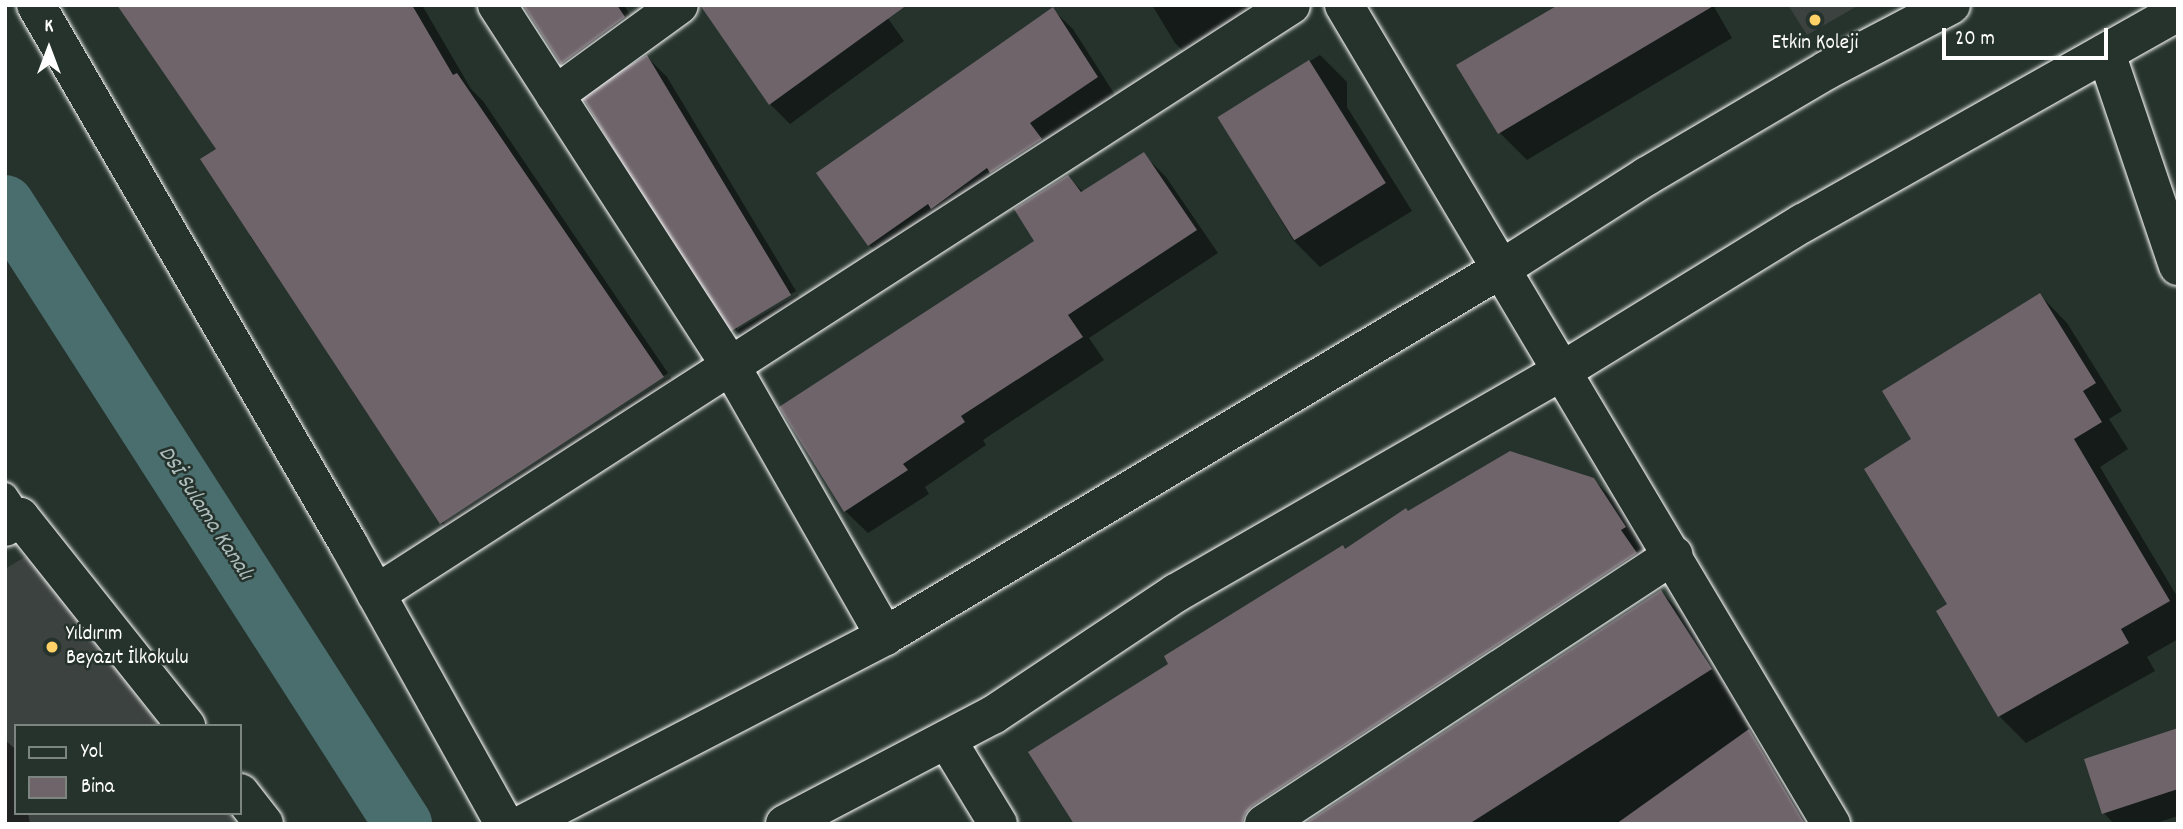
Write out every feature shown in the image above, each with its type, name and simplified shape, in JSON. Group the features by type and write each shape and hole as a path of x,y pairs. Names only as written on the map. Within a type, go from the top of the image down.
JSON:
{"street":[{"path":"36,5 376,594 505,824"},
{"path":"497,5 732,368 885,636"},
{"path":"555,95 679,5"},
{"path":"376,594 732,368 1291,5"},
{"path":"1344,5 1674,555 1831,824"},
{"path":"523,824 885,636 1501,269 1647,176 1815,77 1951,5"},
{"path":"785,824 993,715 1176,593 1562,371 1803,223 2178,12"},
{"path":"2106,54 2178,265"},
{"path":"10,513 184,724"},
{"path":"1264,824 1674,555"},
{"path":"947,740 998,824"},
{"path":"242,796 264,824"}],"shaded area":[{"name":"Etkin Koleji","path":"1788,5 1859,5 1807,35"},
{"name":"Yıldırım Beyazıt İlkokulu","path":"28,555 158,724 14,724 14,815 228,815 235,824 5,824 5,569"}],"building":[{"path":"117,5 412,5 453,75 457,73 664,377 440,524 200,159 216,149"},
{"path":"523,5 617,5 625,17 561,64"},
{"path":"700,5 907,5 769,105"},
{"path":"1558,5 1715,5 1498,134 1456,65"},
{"path":"1053,7 1098,77 1030,123 1042,139 990,173 987,168 931,209 928,204 868,246 816,173"},
{"path":"647,55 791,295 725,335 581,95"},
{"path":"1309,60 1386,183 1294,240 1217,117"},
{"path":"1144,152 1197,230 1068,315 1083,337 961,416 965,422 903,464 908,470 844,512 779,407 1034,241 1014,209 1068,175 1081,192"},
{"path":"2040,293 2096,383 2083,391 2102,422 2074,439 2170,601 2121,629 2129,643 1998,717 1936,611 1947,604 1864,469 1911,439 1882,391"},
{"path":"1510,451 1594,478 1626,527 1621,530 1637,553 1252,806 1245,814 1242,824 1074,824 1028,752 1168,664 1164,656 1343,545 1345,549 1406,508 1408,511"},
{"path":"1661,590 1712,669 1469,824 1304,824"},
{"path":"2178,728 2178,789 2102,814 2084,759"},
{"path":"1749,729 1805,824 1616,824"}],"waterway":[{"name":"DSİ Sulama Kanalı","path":"5,204 403,824"}],"place":[{"name":"Etkin Koleji","path":"1815,20"},
{"name":"Yıldırım Beyazıt İlkokulu","path":"52,647"}]}
